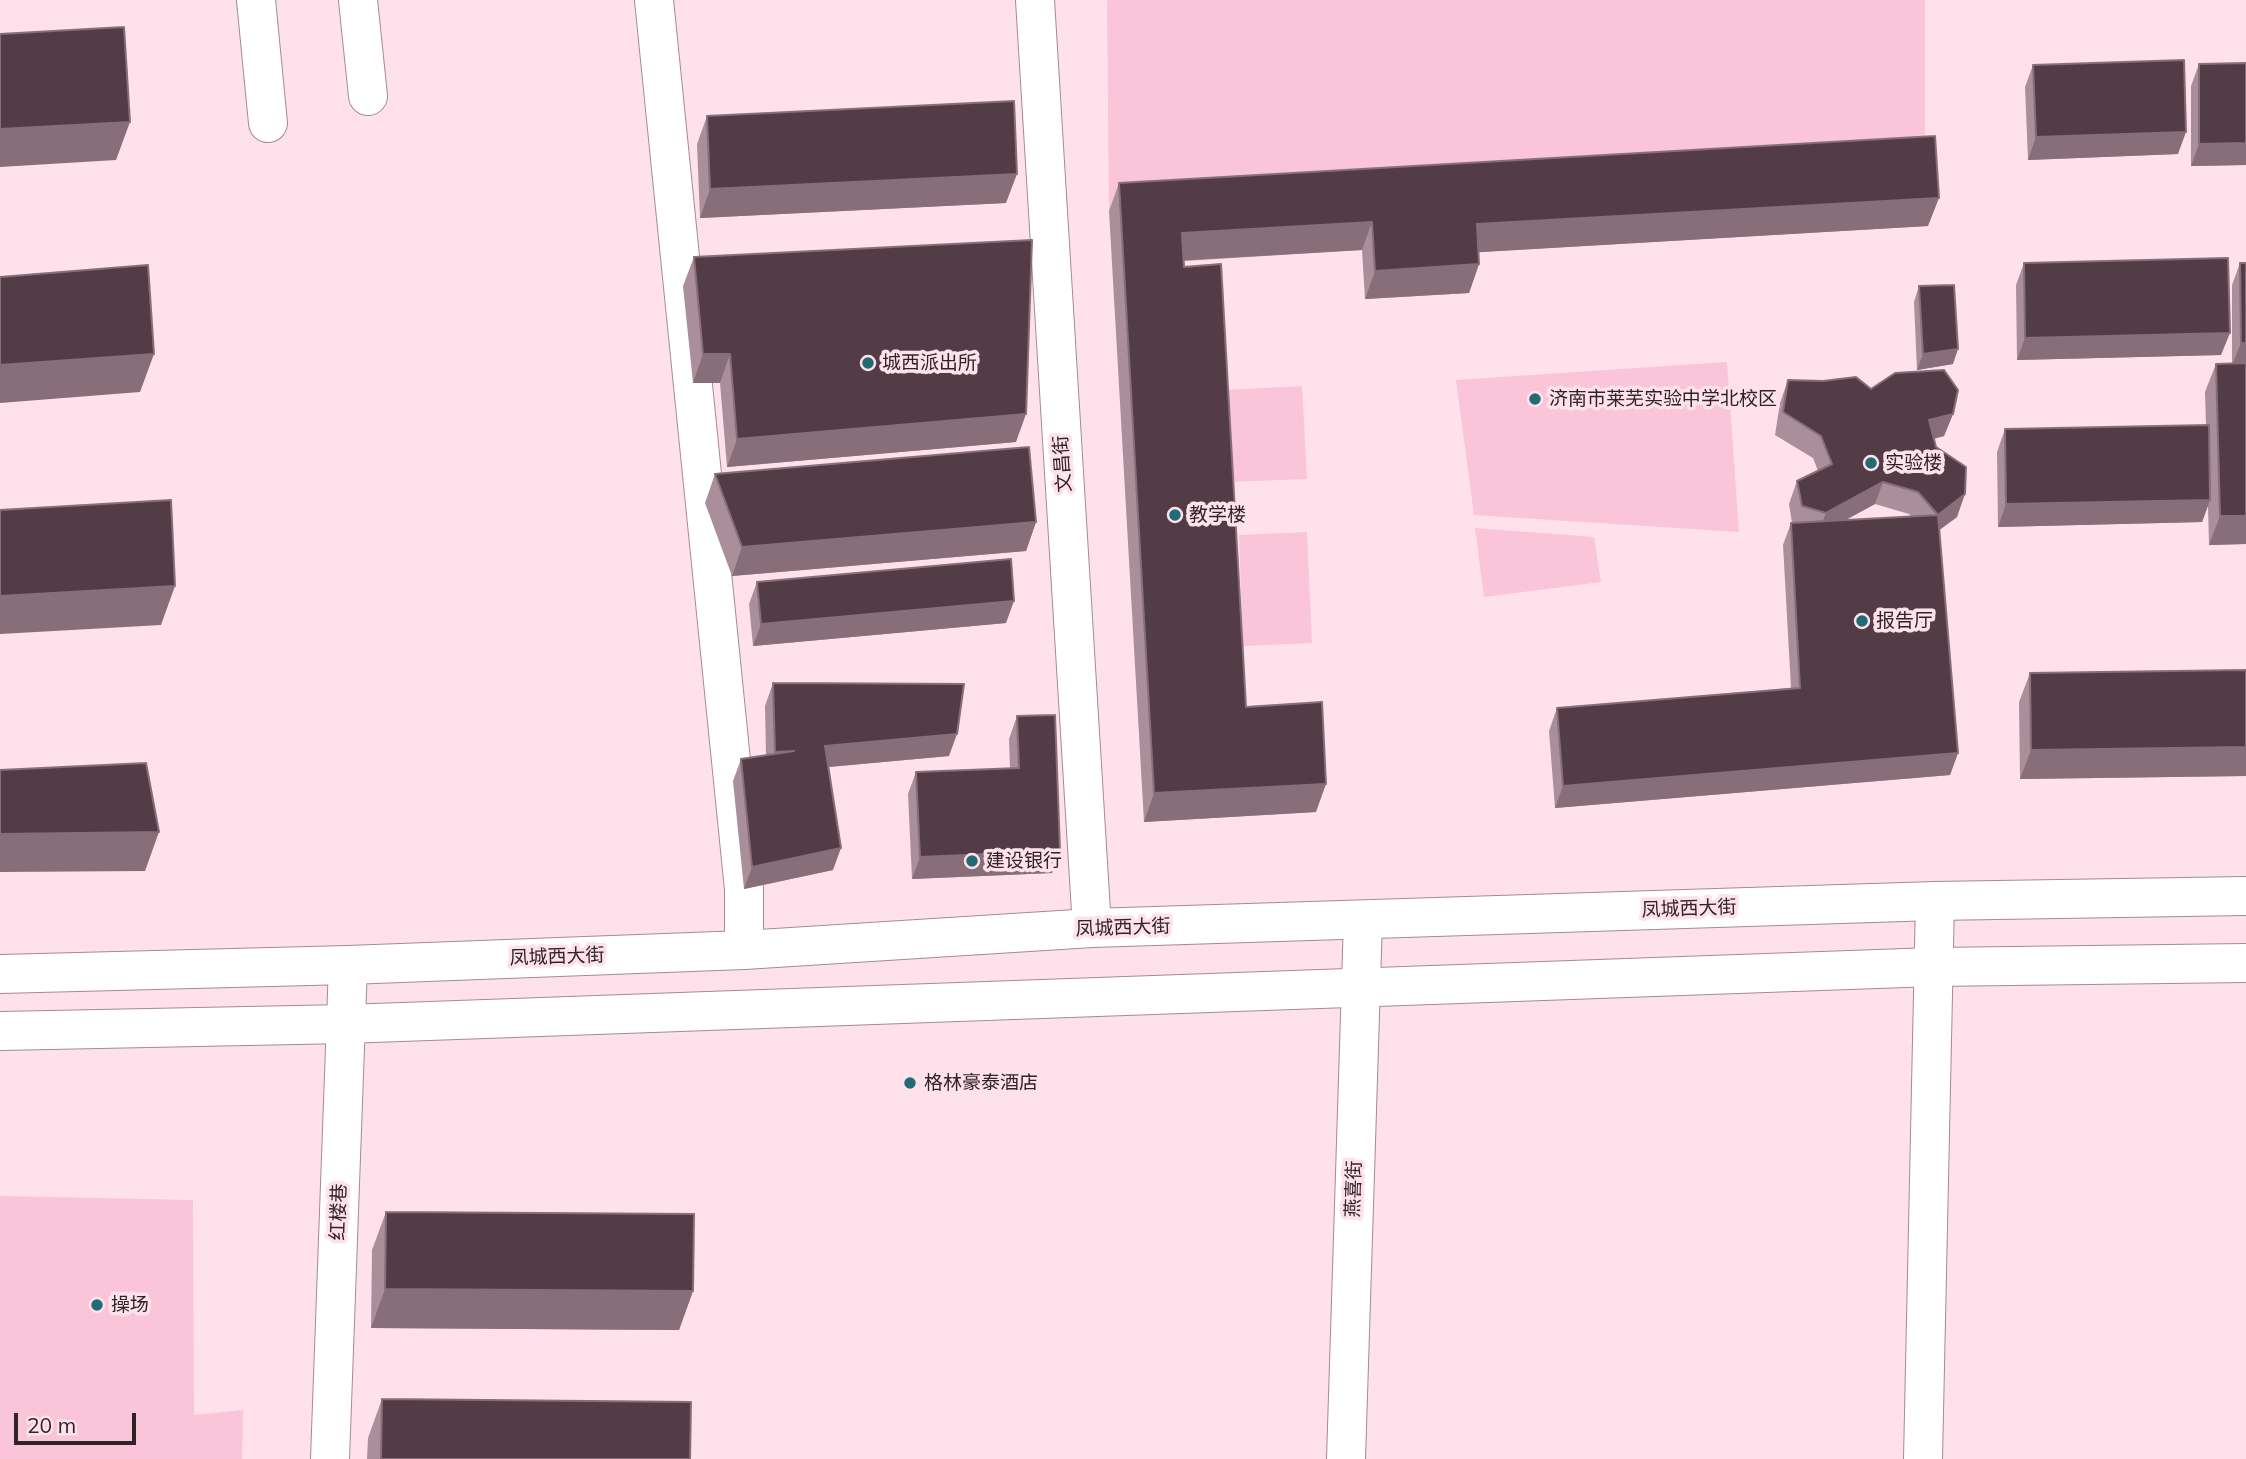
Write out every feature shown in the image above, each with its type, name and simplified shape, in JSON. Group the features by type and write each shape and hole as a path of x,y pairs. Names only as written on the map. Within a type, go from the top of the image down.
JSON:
{"main road":[{"path":"256,0 268,123"},
{"path":"358,0 368,96"},
{"path":"654,0 743,876 744,950"},
{"name":"文昌街","path":"1035,0 1092,928"},
{"name":"凤城西大街","path":"0,974 348,965 744,950 1092,928 1934,901 2246,896"},
{"path":"1923,1459 1934,901"},
{"name":"燕喜街","path":"1346,1459 1363,920"},
{"path":"0,1031 346,1024 1933,967 2246,963"},
{"name":"红楼巷","path":"330,1459 348,965"}],"shaded area":[{"path":"1107,0 1925,0 1925,164 1109,211"},
{"path":"1727,362 1739,532 1474,515 1456,380"},
{"path":"1302,386 1307,479 1229,482 1225,390"},
{"path":"1475,528 1594,537 1601,582 1484,597"},
{"path":"1307,532 1312,643 1243,646 1239,535"},
{"name":"操场","path":"0,1196 193,1200 194,1415 243,1410 242,1459 0,1459"}],"building":[{"path":"124,27 130,122 0,129 0,34"},
{"path":"2184,60 2186,132 2036,137 2033,65"},
{"path":"2246,63 2246,143 2199,144 2199,64"},
{"path":"1014,101 1017,174 710,189 707,116"},
{"name":"教学楼","path":"1935,136 1939,198 1477,224 1479,264 1375,271 1372,222 1182,233 1184,267 1221,264 1246,707 1322,702 1326,784 1154,793 1119,183"},
{"name":"城西派出所","path":"1032,240 1026,414 737,439 730,354 703,354 694,257"},
{"path":"2228,258 2230,333 2025,338 2024,263"},
{"path":"2240,263 2246,263 2246,343 2241,343"},
{"path":"148,265 154,354 0,365 0,277"},
{"path":"1954,285 1958,349 1923,354 1919,286"},
{"path":"2246,363 2246,516 2220,516 2216,364"},
{"name":"实验楼","path":"1944,370 1958,390 1953,414 1929,420 1936,447 1966,467 1965,494 1938,515 1918,492 1883,482 1826,513 1802,506 1797,481 1832,464 1821,436 1783,412 1788,380 1823,381 1856,377 1871,389 1895,373"},
{"path":"2209,425 2210,500 2006,504 2005,429"},
{"path":"1029,447 1036,522 742,547 715,474"},
{"path":"171,500 175,586 0,596 0,510"},
{"path":"1938,515 1958,753 1563,786 1557,708 1800,688 1791,523"},
{"path":"1011,559 1014,601 761,624 757,582"},
{"path":"2246,670 2246,747 2031,750 2030,673"},
{"path":"773,683 964,684 957,734 825,746 841,848 752,867 741,759 794,751 775,752"},
{"path":"1055,715 1060,851 920,857 916,772 1019,768 1017,716"},
{"path":"146,763 159,832 0,834 0,770"},
{"path":"386,1212 694,1214 693,1291 385,1289"},
{"path":"382,1399 691,1402 690,1459 381,1459"}],"place":[{"name":"城西派出所","path":"868,363"},
{"name":"济南市莱芜实验中学北校区","path":"1535,399"},
{"name":"实验楼","path":"1871,463"},
{"name":"教学楼","path":"1175,515"},
{"name":"报告厅","path":"1862,621"},
{"name":"建设银行","path":"972,861"},
{"name":"格林豪泰酒店","path":"910,1083"},
{"name":"操场","path":"97,1305"}]}
